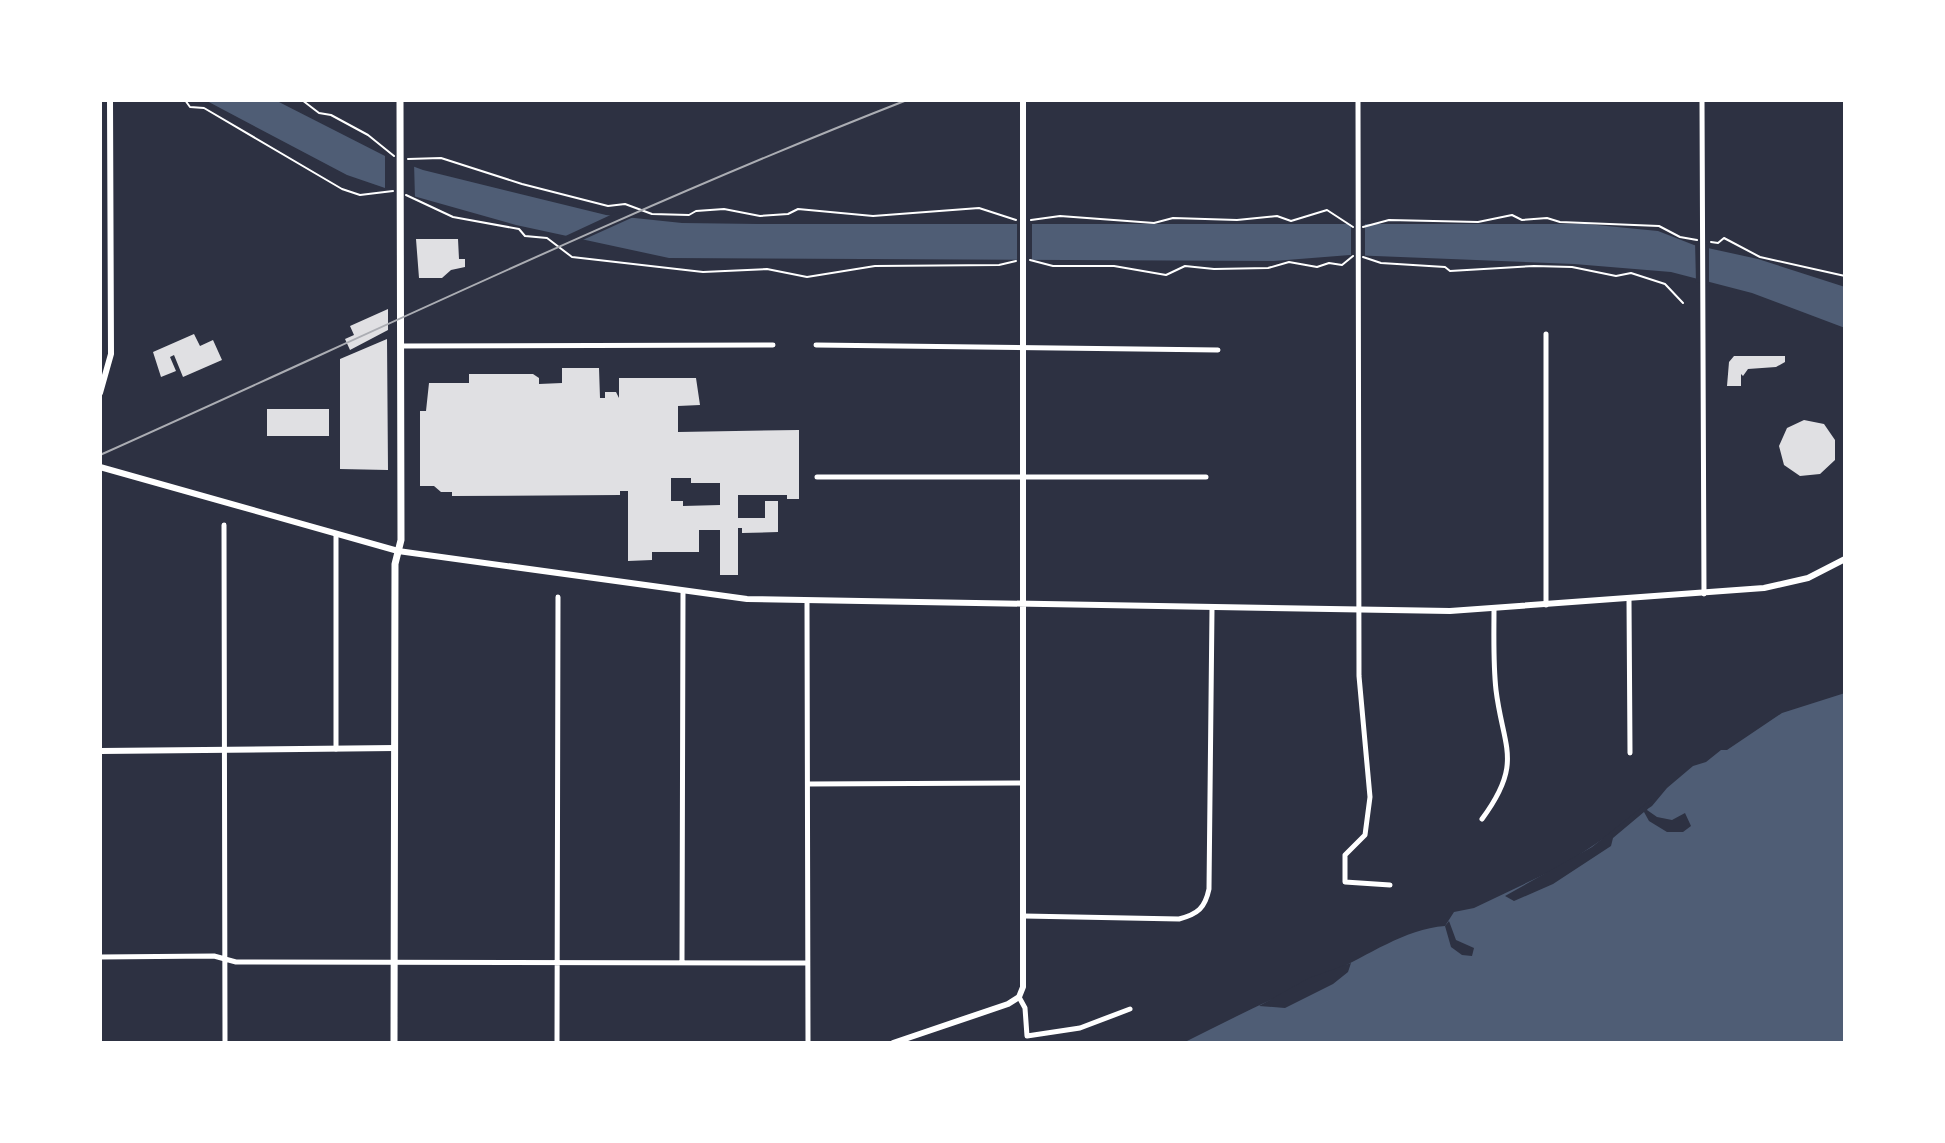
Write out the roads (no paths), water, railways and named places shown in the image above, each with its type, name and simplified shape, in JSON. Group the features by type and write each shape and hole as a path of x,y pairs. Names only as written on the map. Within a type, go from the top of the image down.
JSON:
{"main road":[{"path":"394,1043 395,748 398,551 401,540 400,100"}],"street":[{"path":"100,393 111,354 110,100"},
{"path":"1023,100 1024,974 1019,997 1025,1008 1027,1036 1080,1028 1130,1009"},
{"path":"1358,100 1359,676 1367,747 1369,817 1365,835 1345,855 1345,882 1390,885"},
{"path":"1702,100 1704,595"},
{"path":"1546,334 1546,605"},
{"path":"401,346 773,345"},
{"path":"816,345 1218,350"},
{"path":"100,467 398,551 683,592 807,602 1212,609 1494,609 1704,595 1795,582 1845,559"},
{"path":"817,477 1206,477"},
{"path":"224,525 225,1043"},
{"path":"336,534 336,749"},
{"path":"682,961 683,592"},
{"path":"557,1043 558,597"},
{"path":"1629,600 1630,753"},
{"path":"807,602 808,1043"},
{"path":"1024,916 1179,919 1194,915 1205,906 1209,889 1212,609"},
{"path":"1482,819 1497,795 1509,756 1496,692 1494,609"},
{"path":"100,751 395,748"},
{"path":"808,784 1024,783"},
{"path":"100,957 214,956 236,962 807,963"},
{"path":"893,1043 1019,997"}],"water":[{"path":"205,100 275,100 385,156 423,170 606,215 682,223 1586,224 1658,231 1694,245 1758,259 1845,287 1845,328 1752,293 1671,272 1574,264 1350,255 1274,261 669,258 516,225 385,188 347,175"},
{"path":"1845,693 1845,1043 1183,1043 1401,938 1445,926 1454,912 1474,908 1564,865 1652,806 1667,788 1693,766 1706,762 1721,750 1727,750 1782,713"}],"railway":[{"path":"100,455 602,228 907,100"}]}
